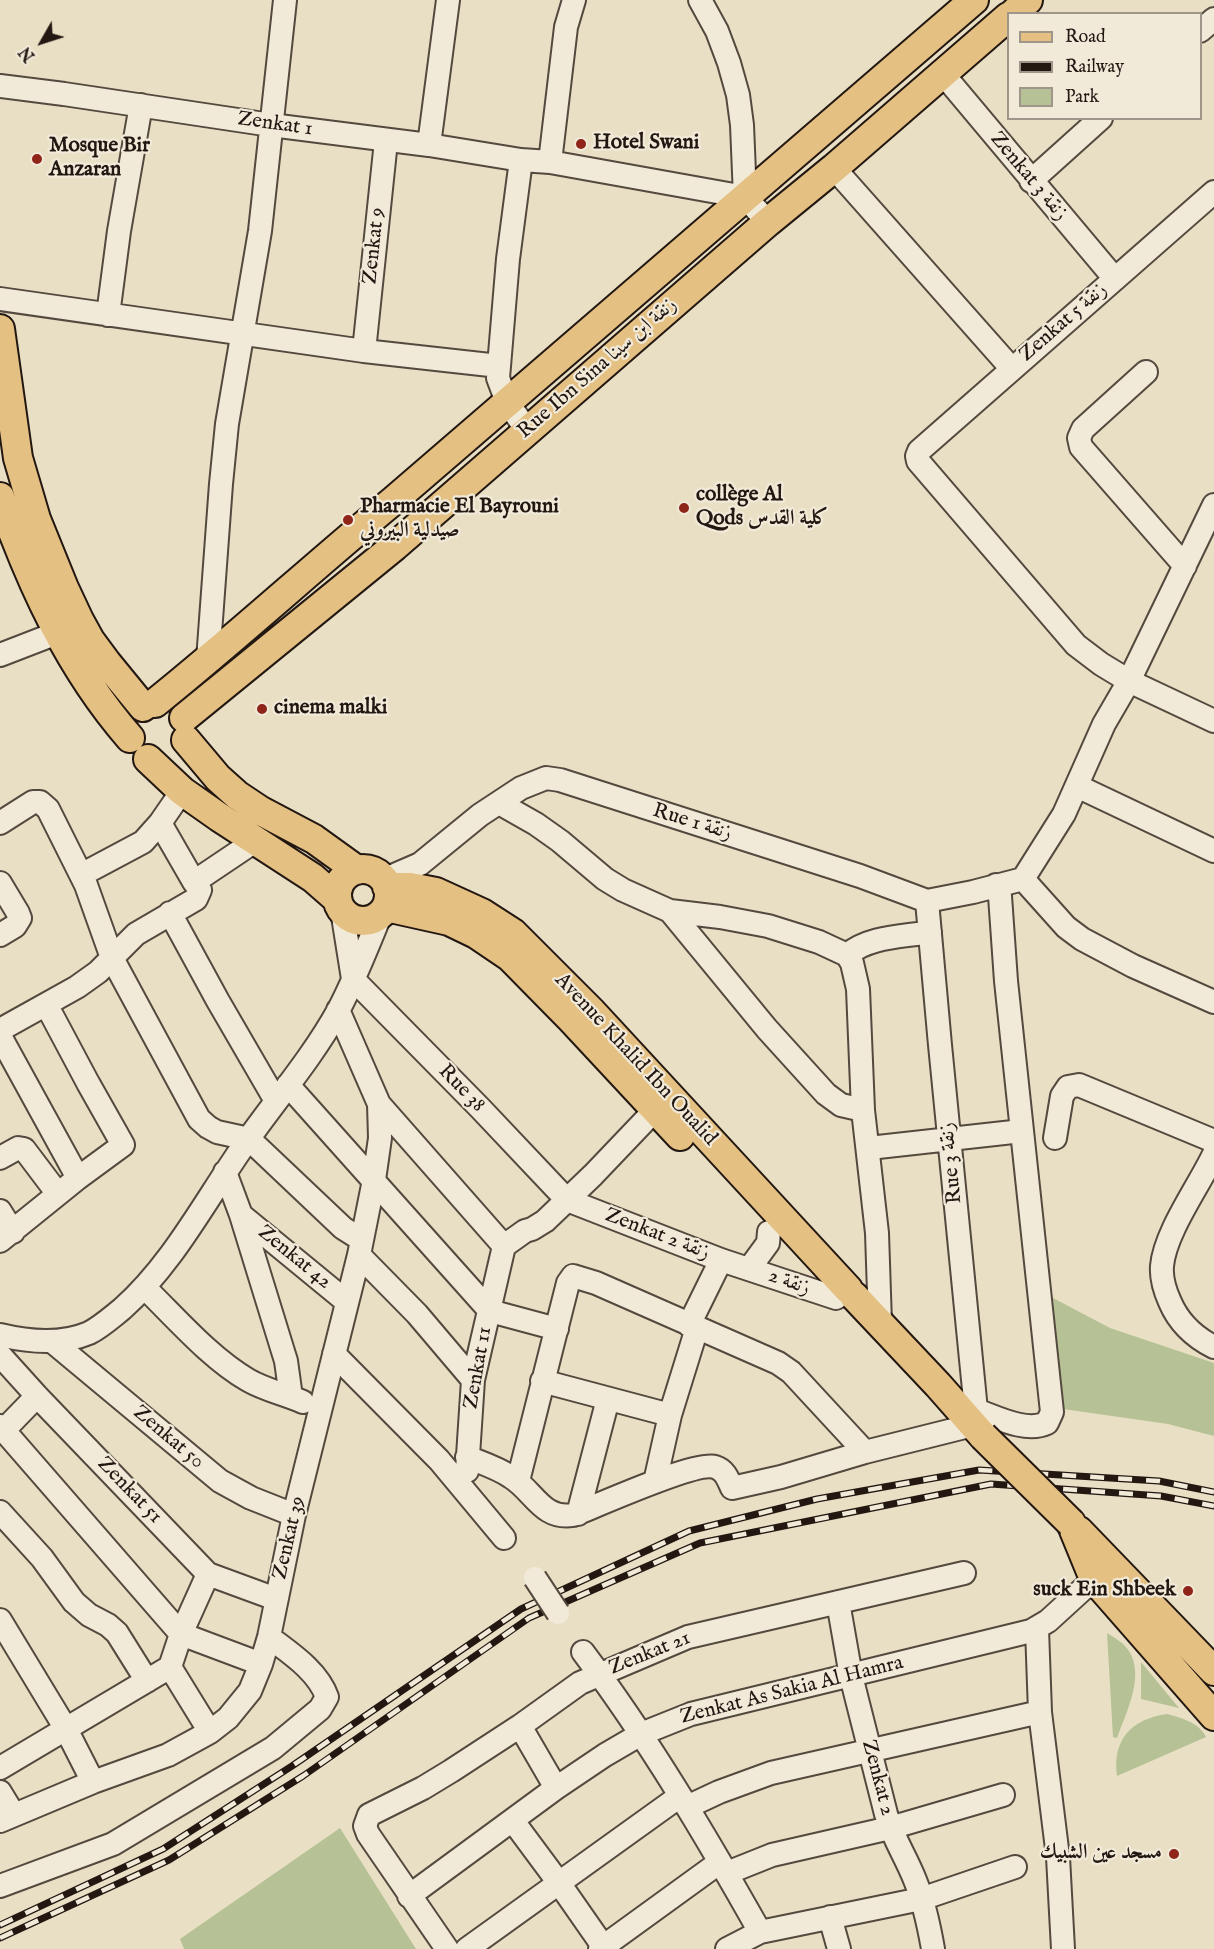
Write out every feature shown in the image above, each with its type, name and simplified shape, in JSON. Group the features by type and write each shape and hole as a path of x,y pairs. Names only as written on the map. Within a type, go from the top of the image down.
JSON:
{"main road":[{"name":"Rue Ibn Sina زنقة ابن سينا","path":"149,705 208,660 974,0"},
{"path":"1015,12 1028,0"},
{"name":"Rue Ibn Sina زنقة ابن سينا","path":"185,729 527,430 1007,18"},
{"path":"0,329 18,458 36,519 64,588 90,640 149,705"},
{"path":"0,497 8,546 89,686 139,748 182,791 313,878 339,904 347,916 364,921 372,920 379,891 350,873 340,884 339,904"},
{"path":"149,705 172,706 179,711 185,729 182,749 167,759 157,761 139,748 131,721 136,713 149,705"},
{"name":"Avenue Khalid Ibn Oualid","path":"185,729 218,778 237,795 314,840 379,891 476,934 510,957 572,1020 769,1232 844,1298 880,1323 1071,1523 1103,1571 1214,1716"},
{"name":"Avenue Khalid Ibn Oualid","path":"379,891 411,887 436,892 482,913 513,933 592,1012 844,1298 912,1382 936,1401 977,1423"},
{"name":"Avenue Khalid Ibn Oualid","path":"1103,1571 1214,1671"}],"street":[{"path":"208,660 227,424 262,211 285,0"},
{"path":"429,145 448,0"},
{"path":"549,162 566,27 574,0"},
{"path":"700,0 717,30 738,95 742,125 745,197 768,222"},
{"path":"1202,29 1214,19"},
{"name":"Zenkat 3 زنقة","path":"943,74 1030,181 1115,279"},
{"name":"Zenkat 1","path":"0,86 386,141 429,145 521,160 549,162 745,197"},
{"path":"108,315 119,231 141,105"},
{"path":"1030,181 1099,120"},
{"name":"Zenkat 9","path":"364,351 386,141"},
{"path":"521,160 508,259 498,378 507,402 527,430"},
{"path":"834,168 1012,369"},
{"name":"Zenkat 5 زنقة","path":"1129,681 1076,645 918,462 917,456 919,451 1214,192"},
{"path":"0,298 364,351 499,366"},
{"path":"1146,372 1083,429 1079,438 1081,447 1185,566"},
{"path":"927,901 1023,879 1048,842 1077,786 1104,724 1129,681 1214,505"},
{"path":"1,652 57,633"},
{"path":"1129,681 1214,721"},
{"name":"Rue 1 زنقة","path":"379,891 420,864 480,815 521,788 546,778 560,780 860,876 927,901"},
{"path":"1077,786 1214,852"},
{"path":"81,875 143,842 160,823 182,791"},
{"path":"0,823 33,802 44,804 54,818 81,875 112,958 199,1119 217,1131 249,1139 343,1227 473,1380"},
{"path":"499,803 544,830 605,879 623,890 670,911 768,926 819,942 847,955 852,963 858,989 863,1110 878,1233 880,1323"},
{"path":"0,1030 47,1006 91,978 136,934 196,899 200,890 160,823"},
{"path":"194,882 255,841"},
{"path":"1023,879 1066,927 1082,939 1133,966 1214,1002"},
{"path":"0,883 20,918 13,927 0,934"},
{"path":"467,1457 497,1469 518,1481 536,1501 550,1512 564,1517 578,1514 655,1482 700,1468 711,1466 723,1472 732,1488 782,1477 865,1452 977,1423 1018,1424 1034,1427 1047,1423 1052,1412 1006,981 1003,925 996,885"},
{"path":"0,1335 15,1339 53,1342 89,1333 111,1318 144,1287 165,1262 225,1172 325,1032 353,979 379,891"},
{"name":"Rue 3 زنقة","path":"927,901 977,1423"},
{"path":"339,904 353,979"},
{"path":"670,911 767,1029 825,1094 841,1105 863,1110"},
{"path":"170,913 218,1001 282,1093 374,1180 490,1311 557,1329"},
{"path":"847,955 855,948 869,943 930,932"},
{"name":"Rue 38","path":"353,979 567,1200"},
{"path":"0,1211 6,1236 123,1145 47,1006"},
{"name":"Zenkat 39","path":"338,1010 379,1104 504,1246"},
{"path":"0,1036 78,1178"},
{"path":"1055,1138 1062,1096 1065,1089 1074,1085 1092,1090 1214,1141"},
{"name":"Zenkat 39","path":"7,1818 93,1782 168,1755 210,1732 228,1718 249,1691 261,1664 269,1637 294,1515 360,1248 380,1138 379,1104"},
{"path":"504,1246 525,1231 537,1226 567,1200 655,1110"},
{"path":"869,1148 1022,1131"},
{"path":"0,1158 18,1148 24,1149 58,1194"},
{"path":"1214,1154 1177,1222 1164,1256 1162,1273 1165,1290 1175,1312 1192,1334 1214,1347"},
{"path":"225,1172 241,1215 285,1361 291,1397"},
{"name":"Zenkat 2 زنقة","path":"567,1200 749,1269"},
{"name":"Zenkat 42","path":"241,1215 347,1302"},
{"name":"زنقة 2","path":"769,1232 768,1243 749,1269 844,1298"},
{"name":"Zenkat 11","path":"465,1491 473,1380 504,1246"},
{"path":"655,1482 693,1326 721,1260"},
{"path":"518,1481 568,1283 573,1276 596,1283 782,1365 865,1452"},
{"path":"144,1287 217,1358 246,1379 321,1410"},
{"name":"Zenkat 50","path":"53,1342 220,1481 251,1498 294,1515"},
{"path":"334,1354 439,1460 504,1538"},
{"name":"Zenkat 51","path":"0,1355 208,1574 276,1599"},
{"path":"542,1381 670,1415"},
{"path":"37,1396 2,1428 181,1634 261,1664"},
{"path":"578,1514 608,1399"},
{"path":"0,1512 42,1558 74,1602 117,1633 147,1681"},
{"name":"Zenkat As Sakia Al Hamra","path":"409,1896 556,1788 641,1734 691,1714 1023,1634 1037,1629 1048,1621 1103,1571"},
{"name":"Zenkat 21","path":"409,1896 368,1834 365,1826 369,1815 423,1788 520,1726 571,1689 600,1674 695,1635 964,1573"},
{"path":"0,1768 170,1667 181,1634 208,1574"},
{"path":"535,1578 558,1612"},
{"name":"Zenkat 2","path":"838,1602 851,1676 890,1828 915,1880 933,1949"},
{"path":"0,1620 66,1729 93,1782"},
{"path":"1037,1629 1040,1712 1058,1857 1064,1949"},
{"path":"0,1886 113,1844 273,1748 320,1709 327,1697 324,1689 297,1659 269,1637"},
{"path":"584,1652 641,1734 760,1932"},
{"path":"170,1667 210,1732"},
{"path":"467,1949 559,1883 683,1802 719,1792 757,1777 1040,1712"},
{"path":"520,1726 556,1788"},
{"path":"0,1792 7,1818"},
{"path":"513,1821 559,1883 602,1948 723,1868 890,1828 1003,1795"},
{"path":"727,1949 760,1932 921,1899 1015,1867"},
{"path":"409,1896 447,1949"},
{"path":"830,1917 840,1949"}],"green space":[{"path":"1053,1298 1110,1328 1214,1363 1214,1436 1168,1424 1063,1409"},
{"path":"1107,1633 1127,1648 1135,1672 1135,1683 1129,1706 1117,1738 1113,1737"},
{"path":"1141,1662 1179,1708 1141,1699"},
{"path":"1167,1714 1194,1724 1206,1737 1117,1776 1118,1751 1127,1733 1144,1721"},
{"path":"340,1828 416,1949 184,1949 180,1939"}],"railway":[{"path":"0,1925 163,1849 292,1766 521,1609 689,1531 817,1499 979,1470 1159,1481 1214,1492"},
{"path":"0,1938 169,1860 303,1776 529,1618 700,1543 991,1484 1161,1496 1214,1506"}],"place":[{"name":"Hotel Swani","path":"581,144"},
{"name":"Mosque Bir Anzaran","path":"37,159"},
{"name":"collège Al Qods كلية القدس","path":"684,508"},
{"name":"Pharmacie El Bayrouni صيدلية البيروني","path":"348,520"},
{"name":"cinema malki","path":"262,709"},
{"name":"suck Ein Shbeek","path":"1188,1591"},
{"name":"مسجد عين الشبيك","path":"1174,1854"}]}
